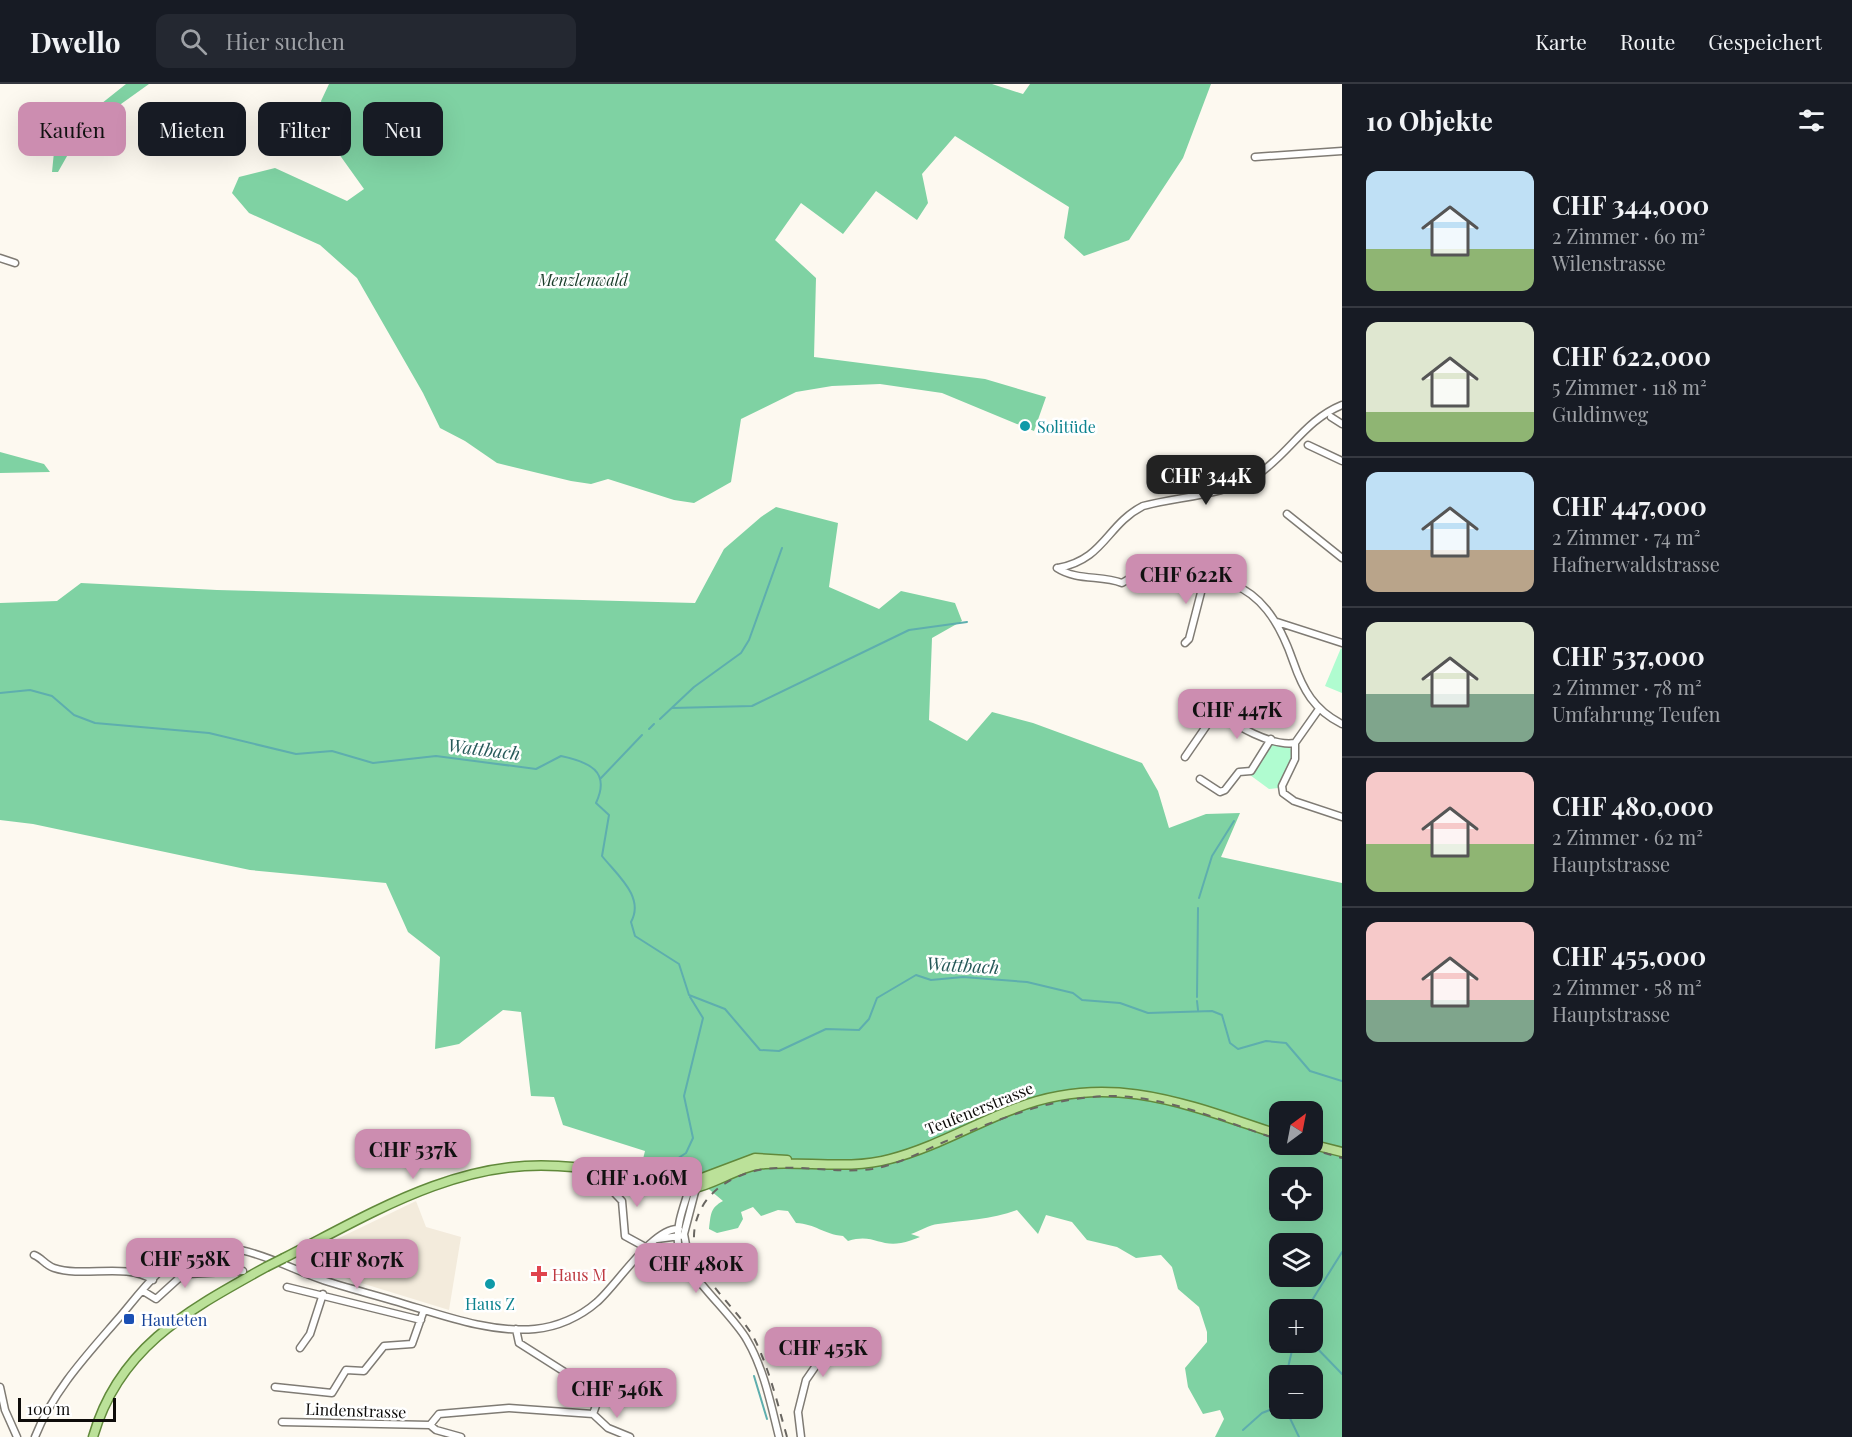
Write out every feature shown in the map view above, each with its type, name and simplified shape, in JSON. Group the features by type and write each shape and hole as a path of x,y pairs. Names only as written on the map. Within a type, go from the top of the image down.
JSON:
{"main road":[{"name":"Teufenerstrasse","path":"93,1437 112,1390 148,1344 186,1313 266,1267 408,1196 477,1172 521,1166 559,1166 606,1172 654,1184 692,1186 755,1158 860,1164 892,1159 1030,1102 1052,1096 1099,1091 1152,1095 1269,1132"},
{"path":"1323,1147 1342,1152"}],"street":[{"path":"1255,157 1342,151"},
{"path":"0,258 15,263"},
{"path":"1342,405 1319,416 1270,466 1257,475 1232,488 1143,506 1126,518 1093,554 1080,562 1057,568 1081,577 1112,579 1122,583 1132,577 1205,577 1228,581 1244,588 1266,606 1277,622 1302,685 1319,709 1342,724"},
{"path":"1331,417 1342,424"},
{"path":"1308,445 1342,461"},
{"path":"1287,514 1342,558"},
{"path":"1185,643 1190,639 1205,577"},
{"path":"1277,622 1342,643"},
{"path":"1319,709 1295,743 1296,759 1285,777 1283,793 1308,808 1342,817"},
{"path":"1185,757 1216,712 1242,729 1287,744 1295,743"},
{"path":"1200,778 1220,792 1225,790 1239,772 1251,771 1271,739"},
{"path":"603,1181 622,1201 626,1236 647,1248"},
{"path":"692,1186 680,1233 683,1260 737,1323 751,1347 779,1437"},
{"path":"35,1437 65,1382 143,1291 178,1258 198,1250 219,1247 255,1254 321,1279 424,1310 475,1324 516,1329 547,1327 581,1314 601,1298 666,1230 680,1233"},
{"path":"34,1255 54,1268 109,1273 121,1270 134,1272 153,1280"},
{"path":"143,1291 156,1299 178,1279 188,1275 243,1271"},
{"path":"287,1287 324,1294 421,1320"},
{"path":"300,1348 310,1334 324,1294"},
{"path":"274,1387 332,1393 346,1370 364,1371 384,1347 412,1344 424,1310"},
{"path":"516,1329 519,1343 593,1390 598,1400 593,1414"},
{"path":"801,1437 798,1412 806,1380 824,1354 824,1349 814,1335"},
{"path":"0,1387 4,1410 17,1437"},
{"path":"461,1437 430,1425 439,1413 510,1408 593,1414 608,1428 630,1437"},
{"name":"Lindenstrasse","path":"282,1422 430,1425"}],"shaded area":[{"path":"416,1201 426,1227 461,1237 449,1310 306,1266 312,1251"}],"green space":[{"path":"126,84 149,84 124,102 103,102"},
{"name":"Menzlenwald","path":"329,84 992,84 1023,94 1030,84 1211,84 1183,158 1129,240 1084,256 1064,238 1069,207 955,136 922,174 928,203 917,220 876,191 843,234 801,203 775,240 816,278 814,357 985,379 1046,397 1034,431 942,393 880,384 832,386 796,392 741,419 731,482 694,503 674,500 608,479 591,484 497,463 465,441 440,428 423,393 357,278 320,245 249,213 232,193 239,177 275,168 347,201 364,189 340,156 351,156 351,102 321,101"},
{"path":"54,156 67,156 58,172 52,172"},
{"path":"0,452 44,464 50,472 0,473"},
{"path":"776,507 838,523 829,587 879,609 901,591 955,603 962,621 932,638 929,720 967,741 992,712 1033,723 1142,763 1158,791 1169,828 1206,814 1240,813 1221,857 1342,883 1342,1437 1215,1437 1224,1419 1220,1410 1203,1414 1188,1387 1185,1368 1207,1342 1207,1332 1199,1307 1178,1289 1172,1267 1161,1255 1136,1258 1117,1247 1087,1240 1072,1222 1046,1215 1038,1234 1017,1210 987,1218 935,1225 911,1234 920,1237 893,1244 864,1238 848,1241 843,1236 796,1223 788,1211 778,1210 761,1216 753,1207 741,1212 743,1219 738,1228 717,1233 709,1229 713,1209 723,1201 692,1175 660,1177 641,1167 645,1151 563,1125 554,1097 531,1096 521,1012 503,1010 459,1044 435,1049 440,957 408,932 386,883 250,870 33,824 0,820 0,603 57,601 81,583 217,590 695,603 724,549"},
{"path":"1342,649 1342,693 1325,686"},
{"path":"1272,743 1290,748 1294,756 1278,788 1269,789 1250,775"}],"waterway":[{"path":"660,719 694,687 741,653 749,640 782,548"},
{"path":"672,708 752,706 909,630 967,622"},
{"name":"Wattbach","path":"0,693 30,690 52,696 74,715 95,723 209,733 296,754 332,751 373,763 436,756 536,769 561,756 580,761 595,770 599,776 601,783 596,803 609,815 602,856 632,895 634,913 631,922 635,936 679,964 689,995 725,1009 760,1050 779,1051 826,1029 859,1030 869,1019 877,998 916,975 931,980 963,977 1027,982 1073,993 1082,1000 1120,1003 1148,1013 1212,1011 1222,1015 1230,1043 1238,1049 1266,1041 1286,1043 1310,1071 1342,1081"},
{"path":"649,729 654,724"},
{"path":"601,778 642,735"},
{"path":"1199,898 1212,856 1234,821"},
{"path":"1197,997 1198,908"},
{"path":"648,1178 686,1153 693,1138 684,1096 703,1018 690,997"},
{"path":"1197,1001 1198,1010"},
{"path":"1313,1299 1342,1252"},
{"path":"1289,1365 1291,1353"},
{"path":"1322,1353 1342,1374"},
{"path":"754,1376 767,1419"},
{"path":"1243,1430 1262,1413 1269,1410"},
{"path":"1290,1419 1299,1437"}],"railway":[{"path":"787,1437 770,1377 756,1342 748,1328 705,1274 694,1243 695,1226 701,1209 711,1194 725,1183 757,1170 773,1168 856,1170 881,1167 1027,1110 1091,1097 1135,1097 1156,1101 1198,1112 1269,1136"},
{"path":"1323,1153 1342,1158"}],"place":[{"name":"Solitüde","path":"1025,426"},
{"name":"Haus M","path":"539,1274"},
{"name":"Haus Z","path":"490,1284"},
{"name":"Hauteten","path":"129,1319"}]}
